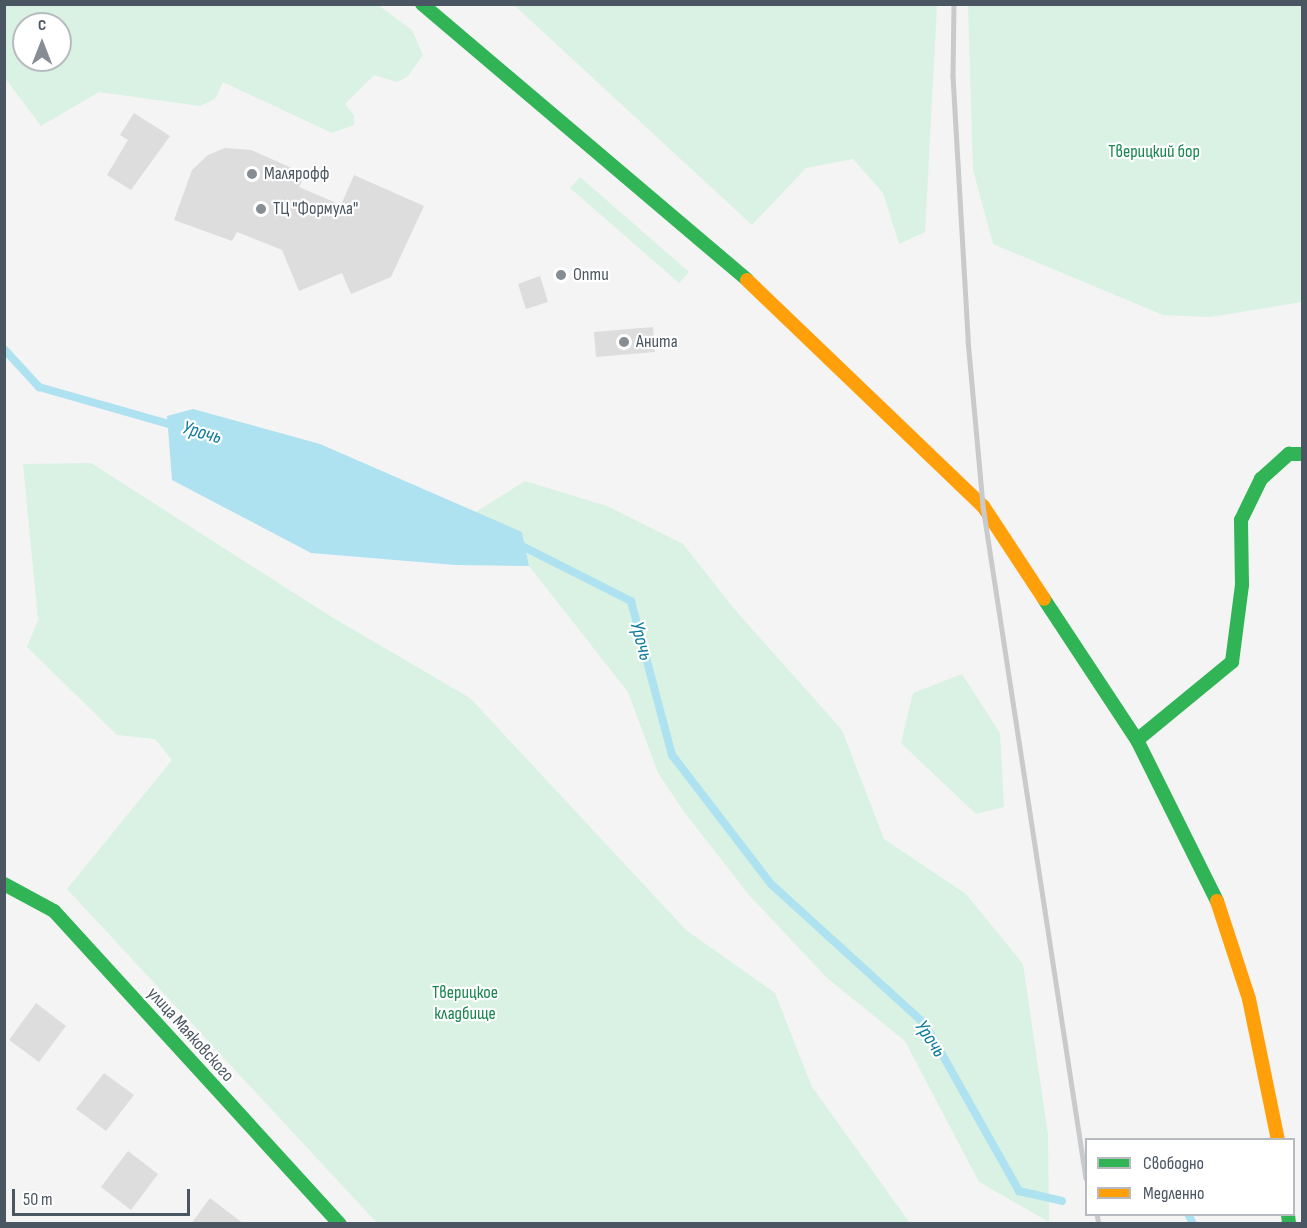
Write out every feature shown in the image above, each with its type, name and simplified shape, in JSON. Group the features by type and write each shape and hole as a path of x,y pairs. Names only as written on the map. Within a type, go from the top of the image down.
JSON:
{"main road":[{"path":"422,4 758,290 983,506 1137,740 1215,895 1249,999 1278,1138"},
{"path":"1137,740 1232,662 1242,585 1241,520 1261,479 1289,454 1302,454"},
{"name":"улица Маяковского","path":"4,884 54,911 340,1224"}],"green space":[{"path":"5,4 378,5 412,30 423,55 407,77 397,82 374,75 345,104 354,115 354,125 332,133 223,82 215,99 200,106 99,92 41,126 5,78"},
{"path":"514,5 937,5 925,232 899,244 883,193 853,159 806,168 752,225"},
{"name":"Тверицкий бор","path":"968,5 1302,5 1302,302 1210,317 1163,315 993,244 973,170"},
{"path":"580,177 689,272 679,283 570,188"},
{"name":"Тверицкое кладбище","path":"91,463 330,616 470,698 686,930 775,993 812,1087 910,1223 377,1223 67,889 172,760 155,739 117,735 27,647 38,620 23,464"},
{"path":"525,481 607,506 683,544 736,611 842,730 884,839 966,894 1023,964 1048,1135 1049,1222 979,1182 905,1041 827,978 749,895 685,813 658,773 628,692 529,566 522,532 474,513"},
{"path":"962,674 1000,733 1004,807 976,814 901,743 913,693"}],"water":[{"path":"193,409 320,444 522,532 529,566 455,565 311,553 172,480 167,416"}],"building":[{"path":"134,113 170,136 131,190 107,175 128,140 120,135"},
{"path":"225,148 251,150 305,174 299,187 341,205 354,175 424,206 391,277 351,294 342,273 299,291 282,250 237,232 232,241 174,220 192,170 208,155"},
{"path":"540,276 548,302 526,309 518,284"},
{"name":"Анита","path":"653,327 655,352 596,357 594,332"},
{"path":"36,1003 66,1026 39,1062 9,1040"},
{"path":"104,1073 134,1095 106,1131 76,1109"},
{"path":"128,1151 158,1174 131,1210 101,1187"},
{"path":"210,1198 244,1224 191,1224"}],"waterway":[{"name":"Урочь","path":"4,349 39,387 176,426"},
{"name":"Урочь","path":"518,544 631,601 672,755 771,884 925,1024 1019,1191 1062,1201"},
{"name":"Урочь","path":"1189,1216 1193,1224"}],"railway":[{"path":"954,4 953,76 968,340 983,506 1085,1171"},
{"path":"1097,1216 1099,1224"}],"traffic: fast":[{"path":"422,4 747,280"},
{"path":"1137,740 1232,662 1242,585 1241,520 1261,479 1289,454 1302,454"},
{"path":"1044,599 1137,740 1217,901"},
{"path":"4,884 54,911 340,1224"},
{"path":"1288,1216 1289,1224"}],"traffic: slow":[{"path":"747,280 983,506 1044,599"},
{"path":"1217,901 1249,999 1278,1138"}],"place":[{"name":"Малярофф","path":"252,174"},
{"name":"ТЦ \"Формула\"","path":"261,209"},
{"name":"Опти","path":"561,275"},
{"name":"Анита","path":"624,342"}]}
